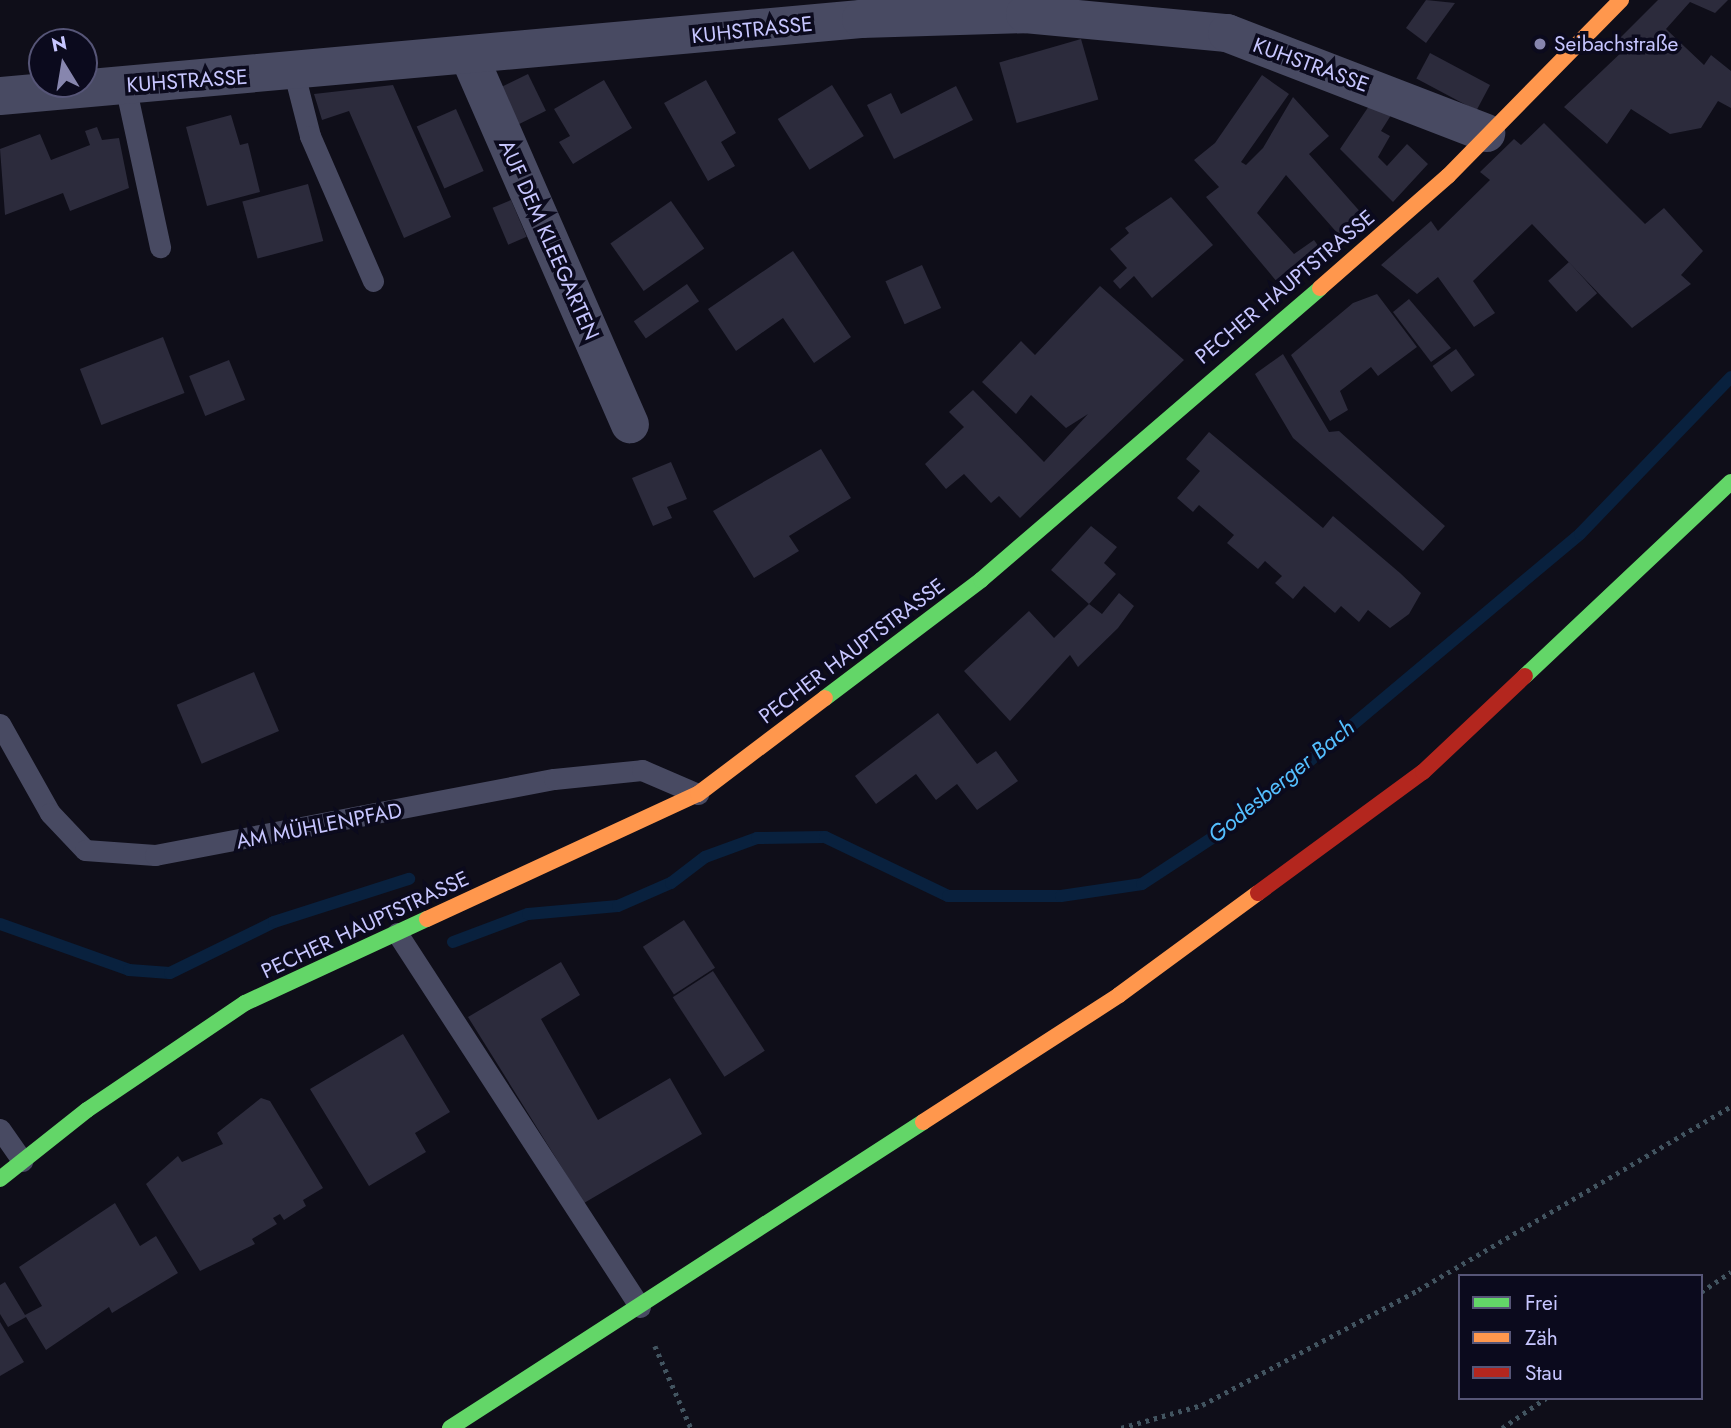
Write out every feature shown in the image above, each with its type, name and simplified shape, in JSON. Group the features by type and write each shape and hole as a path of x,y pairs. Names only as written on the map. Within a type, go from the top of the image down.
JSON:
{"street":[{"name":"PECHER HAUPTSTRASSE","path":"0,1179 246,1003 698,794 981,580 1448,176 1486,133 1621,0"},
{"name":"KUHSTRASSE","path":"0,96 294,73 861,19 1019,7 1227,33 1486,133"},
{"name":"AUF DEM KLEEGARTEN","path":"469,56 629,424"},
{"path":"450,1428 1119,995 1423,772 1731,482"}],"lane":[{"path":"294,73 310,136 373,281"},
{"path":"125,85 160,247"},
{"name":"AM MÜHLENPFAD","path":"0,723 50,813 85,850 155,855 554,779 642,770 698,794"},
{"path":"397,933 640,1307"},
{"path":"0,1129 22,1161"}],"path":[{"path":"1121,1428 1202,1405 1418,1290 1731,1106"},
{"path":"1703,1291 1731,1272"},
{"path":"640,1307 691,1428"},
{"path":"1502,1428 1543,1400"}],"building":[{"path":"1426,0 1455,3 1426,43 1406,28"},
{"path":"1658,0 1728,0 1715,13 1690,2 1666,29 1704,65 1711,55 1731,71 1731,108 1718,101 1701,128 1670,134 1631,109 1607,144 1564,107 1626,48 1615,43"},
{"path":"1081,39 1098,100 1017,123 999,62"},
{"path":"1430,53 1490,85 1476,111 1416,79"},
{"path":"528,74 546,111 517,125 499,88"},
{"path":"1262,75 1289,94 1241,162 1246,165 1263,148 1293,97 1329,136 1309,154 1371,224 1347,244 1286,175 1257,213 1294,254 1314,240 1326,257 1283,289 1206,197 1219,187 1194,160 1215,143"},
{"path":"604,80 632,128 573,164 559,142 570,136 554,109"},
{"path":"706,80 736,133 721,142 735,166 708,181 664,103"},
{"path":"393,85 451,217 404,238 349,111 322,120 314,94"},
{"path":"832,85 864,136 810,170 778,119"},
{"path":"956,86 973,120 894,159 867,105 891,93 901,114"},
{"path":"1371,103 1393,112 1381,131 1390,136 1378,157 1387,166 1407,144 1428,164 1393,202 1340,149"},
{"path":"456,109 484,171 444,189 417,126"},
{"path":"231,115 240,145 248,143 260,192 207,206 186,127"},
{"path":"1544,123 1645,224 1664,208 1703,251 1681,275 1691,284 1632,328 1532,224 1473,281 1495,313 1474,327 1438,277 1417,294 1381,265 1431,221 1438,231 1490,180 1480,172 1514,139 1521,145"},
{"path":"97,127 102,140 119,138 129,188 70,211 63,193 5,215 0,149 40,134 51,160 90,145 85,131"},
{"path":"308,184 323,241 258,259 242,202"},
{"path":"1171,197 1213,245 1152,298 1134,276 1120,289 1113,281 1127,268 1110,249 1129,233 1125,228"},
{"path":"511,200 527,237 508,245 493,208"},
{"path":"671,201 704,249 644,291 610,243"},
{"path":"793,251 851,337 814,363 783,318 736,351 708,309"},
{"path":"1569,262 1597,293 1576,312 1548,281"},
{"path":"922,265 941,308 905,324 885,281"},
{"path":"687,284 699,301 646,338 634,321"},
{"path":"1100,286 1184,360 1020,518 999,496 991,503 964,474 946,489 925,464 964,427 949,412 973,390 1044,462 1088,414 1066,428 1031,395 1016,414 982,382 1021,341 1035,355"},
{"path":"1377,294 1417,347 1378,376 1371,367 1340,391 1348,410 1330,421 1291,355 1353,303"},
{"path":"1409,299 1451,348 1431,362 1393,312"},
{"path":"163,337 185,393 101,425 80,369"},
{"path":"1456,349 1475,375 1451,392 1433,366"},
{"path":"1283,354 1329,432 1339,431 1445,526 1423,551 1293,438 1255,374"},
{"path":"229,360 245,400 205,416 189,376"},
{"path":"1209,432 1323,528 1333,516 1400,573 1421,593 1409,614 1390,628 1368,610 1359,622 1341,606 1335,613 1304,586 1293,599 1275,583 1282,576 1265,561 1258,569 1227,543 1234,535 1199,505 1193,512 1177,498 1200,471 1186,459"},
{"path":"821,449 851,498 789,536 799,551 754,578 713,511"},
{"path":"671,462 687,499 667,507 672,518 653,526 632,478"},
{"path":"1091,526 1117,547 1104,563 1116,574 1089,604 1051,570"},
{"path":"1119,593 1134,606 1118,628 1078,667 1070,655 1010,721 964,671 1029,611 1054,638 1089,604 1102,614"},
{"path":"254,672 279,731 202,764 177,705"},
{"path":"938,713 977,764 996,751 1018,781 977,810 957,784 936,800 916,774 876,804 855,776"},
{"path":"684,920 715,968 674,994 643,947"},
{"path":"561,962 580,995 541,1019 598,1120 670,1078 702,1134 584,1203 468,1017"},
{"path":"713,971 765,1051 724,1077 673,997"},
{"path":"403,1034 450,1112 415,1133 426,1152 369,1186 310,1089"},
{"path":"261,1098 270,1101 323,1188 303,1200 306,1206 284,1220 280,1214 273,1218 277,1224 252,1239 255,1244 200,1271 146,1184 178,1156 182,1162 223,1144 217,1133"},
{"path":"115,1203 140,1246 156,1236 178,1273 112,1313 109,1307 46,1350 26,1317 8,1327 0,1314 0,1285 5,1282 25,1315 42,1306 19,1267"},
{"path":"0,1322 24,1362 0,1376"}],"waterway":[{"name":"Godesberger Bach","path":"453,942 528,914 618,906 671,883 705,857 757,838 825,837 948,896 1061,896 1142,884 1238,821 1580,534 1731,377"},
{"name":"Godesberger Bach","path":"0,924 129,970 170,973 274,922 409,879"}],"traffic: fast":[{"path":"825,698 981,580 1320,288"},
{"path":"1525,676 1731,482"},
{"path":"0,1179 87,1110 245,1003 427,919"},
{"path":"450,1428 923,1122"}],"traffic: slow":[{"path":"1320,288 1448,176 1621,0"},
{"path":"427,919 698,794 825,698"},
{"path":"923,1122 1119,995 1258,893"}],"traffic: jam":[{"path":"1258,893 1423,772 1525,676"}],"place":[{"name":"Seibachstraße","path":"1540,44"}]}
